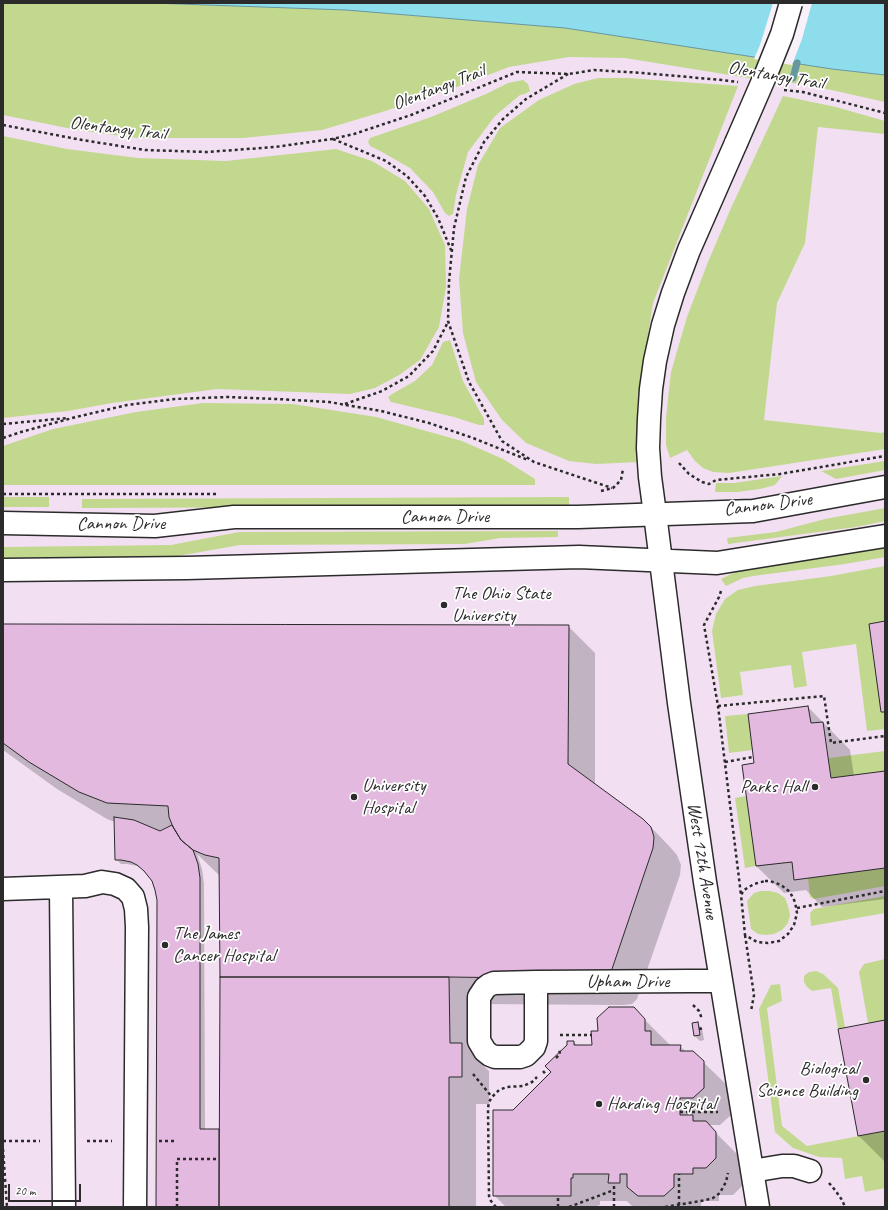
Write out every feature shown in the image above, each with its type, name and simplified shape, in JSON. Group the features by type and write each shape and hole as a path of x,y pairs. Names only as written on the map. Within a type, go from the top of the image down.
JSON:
{"main road":[{"name":"West 12th Avenue","path":"758,1207 711,923 679,703 650,478 648,448 651,389 655,361 663,325 673,293 688,250 766,74 782,34 791,3"},
{"name":"Cannon Drive","path":"3,523 155,526 234,517 578,517 753,511 885,487"},
{"path":"3,570 187,568 557,557 717,563 885,536"},
{"path":"3,889 61,888 85,886 102,882 115,884 126,889 133,897 136,909 137,935 135,1207"},
{"path":"61,888 64,1207"},
{"name":"Upham Drive","path":"536,982 721,981"},
{"path":"752,1171 782,1166 794,1166 810,1171"}],"path":[{"name":"Olentangy Trail","path":"3,125 146,150 207,152 275,147 332,139 354,134 411,115 517,72 569,74 594,70 744,83"},
{"path":"534,462 502,441 469,382 448,321 451,251 454,228 466,177 484,142 502,119 526,99 569,74"},
{"name":"Olentangy Trail","path":"781,89 803,92 885,113"},
{"path":"332,139 386,161 408,176 426,196 438,218 451,251"},
{"path":"344,404 382,391 410,376 433,351 448,321"},
{"path":"3,438 76,417 127,405 176,399 227,397 329,402 382,411 428,423 473,438 534,462 613,488 621,480 623,469"},
{"path":"3,424 76,417"},
{"path":"679,463 688,474 702,482 709,484 716,480 780,474 885,456"},
{"path":"721,591 704,625 718,706 745,935 754,996 751,1009 752,1014"},
{"path":"718,706 824,696 831,743 885,736"},
{"path":"725,762 753,757"},
{"path":"741,895 744,890 754,884 770,881 781,885 790,892 797,908 796,919 792,930 784,938 768,943 762,943 751,940 745,935"},
{"path":"797,908 885,891"},
{"path":"689,1003 698,1011 706,1034"},
{"path":"699,1029 704,1028"},
{"path":"559,1040 559,1034 592,1035"},
{"path":"555,1059 560,1054 560,1046"},
{"path":"547,1067 543,1071 547,1076"},
{"path":"496,1207 491,1201 488,1190 488,1108 492,1097 499,1090 507,1087 523,1086 532,1082 537,1076"},
{"path":"680,1112 719,1112 718,1104"},
{"path":"3,1141 177,1141"},
{"path":"3,1149 7,1207"},
{"path":"177,1207 177,1159 219,1159"},
{"path":"810,1171 827,1181 842,1200 845,1207"},
{"path":"665,1207 706,1200 717,1196 726,1182 728,1172"},
{"path":"679,1174 679,1205"},
{"path":"614,1183 614,1207"},
{"path":"569,1207 614,1190"},
{"path":"558,1196 558,1207"}],"shaded area":[{"name":"The Ohio State University","path":"3,3 885,3 885,1207 3,1207"}],"green space":[{"path":"3,3 151,3 346,10 565,28 832,69 885,75 885,102 809,85 742,77 625,58 569,57 509,67 441,93 322,130 243,138 138,138 77,130 3,115"},
{"path":"598,78 628,78 738,86 653,303 637,405 639,462 596,464 569,461 526,443 502,420 476,382 463,333 459,279 467,209 478,165 500,128 539,100 574,84"},
{"path":"523,80 528,84 530,91 520,95 495,116 468,152 456,195 453,214 449,216 445,213 433,192 410,168 370,146 368,142 370,138 431,117 508,83"},
{"path":"783,96 836,107 885,121 885,134 818,127 805,243 777,303 764,420 881,433 885,432 885,449 729,473 713,472 703,468 695,461 687,450 670,458 666,445 666,417 671,372 687,317 708,262 731,208"},
{"path":"3,136 67,149 138,158 226,161 336,149 372,161 405,181 429,209 445,245 446,287 439,327 420,360 399,375 375,388 350,394 217,389 112,403 68,411 3,418"},
{"path":"450,340 463,381 484,419 484,425 479,425 454,417 391,402 388,397 415,381 432,365 443,342"},
{"path":"203,403 293,404 376,417 462,441 503,459 535,479 535,485 3,485 3,446 53,429 136,412"},
{"path":"885,461 885,470 836,479 821,471"},
{"path":"782,476 775,485 760,489 737,492 715,492 716,483 734,483"},
{"path":"3,497 49,497 49,507 3,507"},
{"path":"569,497 569,506 82,508 82,499"},
{"path":"885,508 885,521 856,527 728,544 727,538 776,532 825,519"},
{"path":"558,531 558,537 500,538 465,544 240,545 172,557 3,558 3,547 171,545 239,532"},
{"path":"885,546 885,557 845,564 753,576 743,578 726,586 721,579 745,569 847,554"},
{"path":"885,566 885,621 869,624 881,712 885,712 885,729 867,731 856,644 802,652 807,686 794,688 791,665 740,672 743,695 721,698 712,631 716,614 725,599 738,590 755,586 831,576"},
{"path":"748,714 752,750 729,753 725,716"},
{"path":"885,751 885,771 831,778 829,758"},
{"path":"746,796 756,866 745,868 735,798"},
{"path":"885,868 885,886 814,899 810,897 808,878"},
{"path":"761,891 778,893 785,898 788,906 790,915 788,923 782,930 774,934 758,934 751,929 747,901 754,893"},
{"path":"885,896 885,913 811,926 810,913 814,909"},
{"path":"885,959 885,1020 868,1023 859,972 864,964"},
{"path":"816,971 823,974 838,988 845,1027 838,1029 831,988 812,991 804,982 804,976 809,972"},
{"path":"780,984 782,1001 767,1008 782,1126 807,1146 885,1131 885,1188 865,1192 862,1176 845,1179 842,1158 819,1157 793,1148 775,1132 759,1009 771,985"}],"water":[{"path":"151,3 885,3 885,75 832,69 565,28 346,10"}],"pier":[{"path":"773,3 812,3 802,39 792,65 754,59"}],"building":[{"path":"885,621 885,712 881,712 869,624"},
{"name":"University Hospital","path":"3,624 569,625 568,764 643,819 651,827 654,837 653,848 611,972 596,979 449,977 220,977 219,858 205,855 193,850 181,840 169,817 168,806 107,803 79,792 29,762 3,743"},
{"name":"Parks Hall","path":"808,706 811,723 823,722 831,778 885,771 885,868 794,880 792,862 756,866 742,765 754,763 748,714"},
{"path":"114,817 134,820 160,831 172,825 181,840 193,850 198,864 200,878 200,1129 219,1129 219,1207 156,1207 157,900 152,881 144,871 131,862 115,860"},
{"path":"220,977 449,977 450,1043 462,1043 462,1077 449,1077 449,1207 219,1207"},
{"name":"Harding Hospital","path":"609,1007 634,1007 645,1019 645,1031 651,1031 651,1045 681,1045 680,1051 693,1051 704,1061 704,1088 693,1098 680,1098 680,1115 693,1115 693,1121 706,1121 716,1132 716,1158 706,1168 693,1168 693,1174 674,1174 674,1187 664,1196 638,1196 627,1187 627,1174 620,1174 620,1183 608,1183 609,1174 573,1174 573,1178 571,1178 571,1196 493,1196 493,1110 513,1110 551,1072 545,1066 567,1045 567,1041 574,1041 574,1045 592,1045 591,1031 598,1031 597,1018"},
{"name":"Biological Science Building","path":"885,1020 885,1131 858,1136 838,1029"},
{"path":"698,1022 700,1035 694,1036 692,1023"}],"waterway":[{"path":"793,78 797,63"}],"place":[{"name":"The Ohio State University","path":"444,605"},
{"name":"Parks Hall","path":"815,787"},
{"name":"University Hospital","path":"354,797"},
{"name":"The James Cancer Hospital","path":"165,945"},
{"name":"Biological Science Building","path":"866,1080"},
{"name":"Harding Hospital","path":"599,1104"}]}
